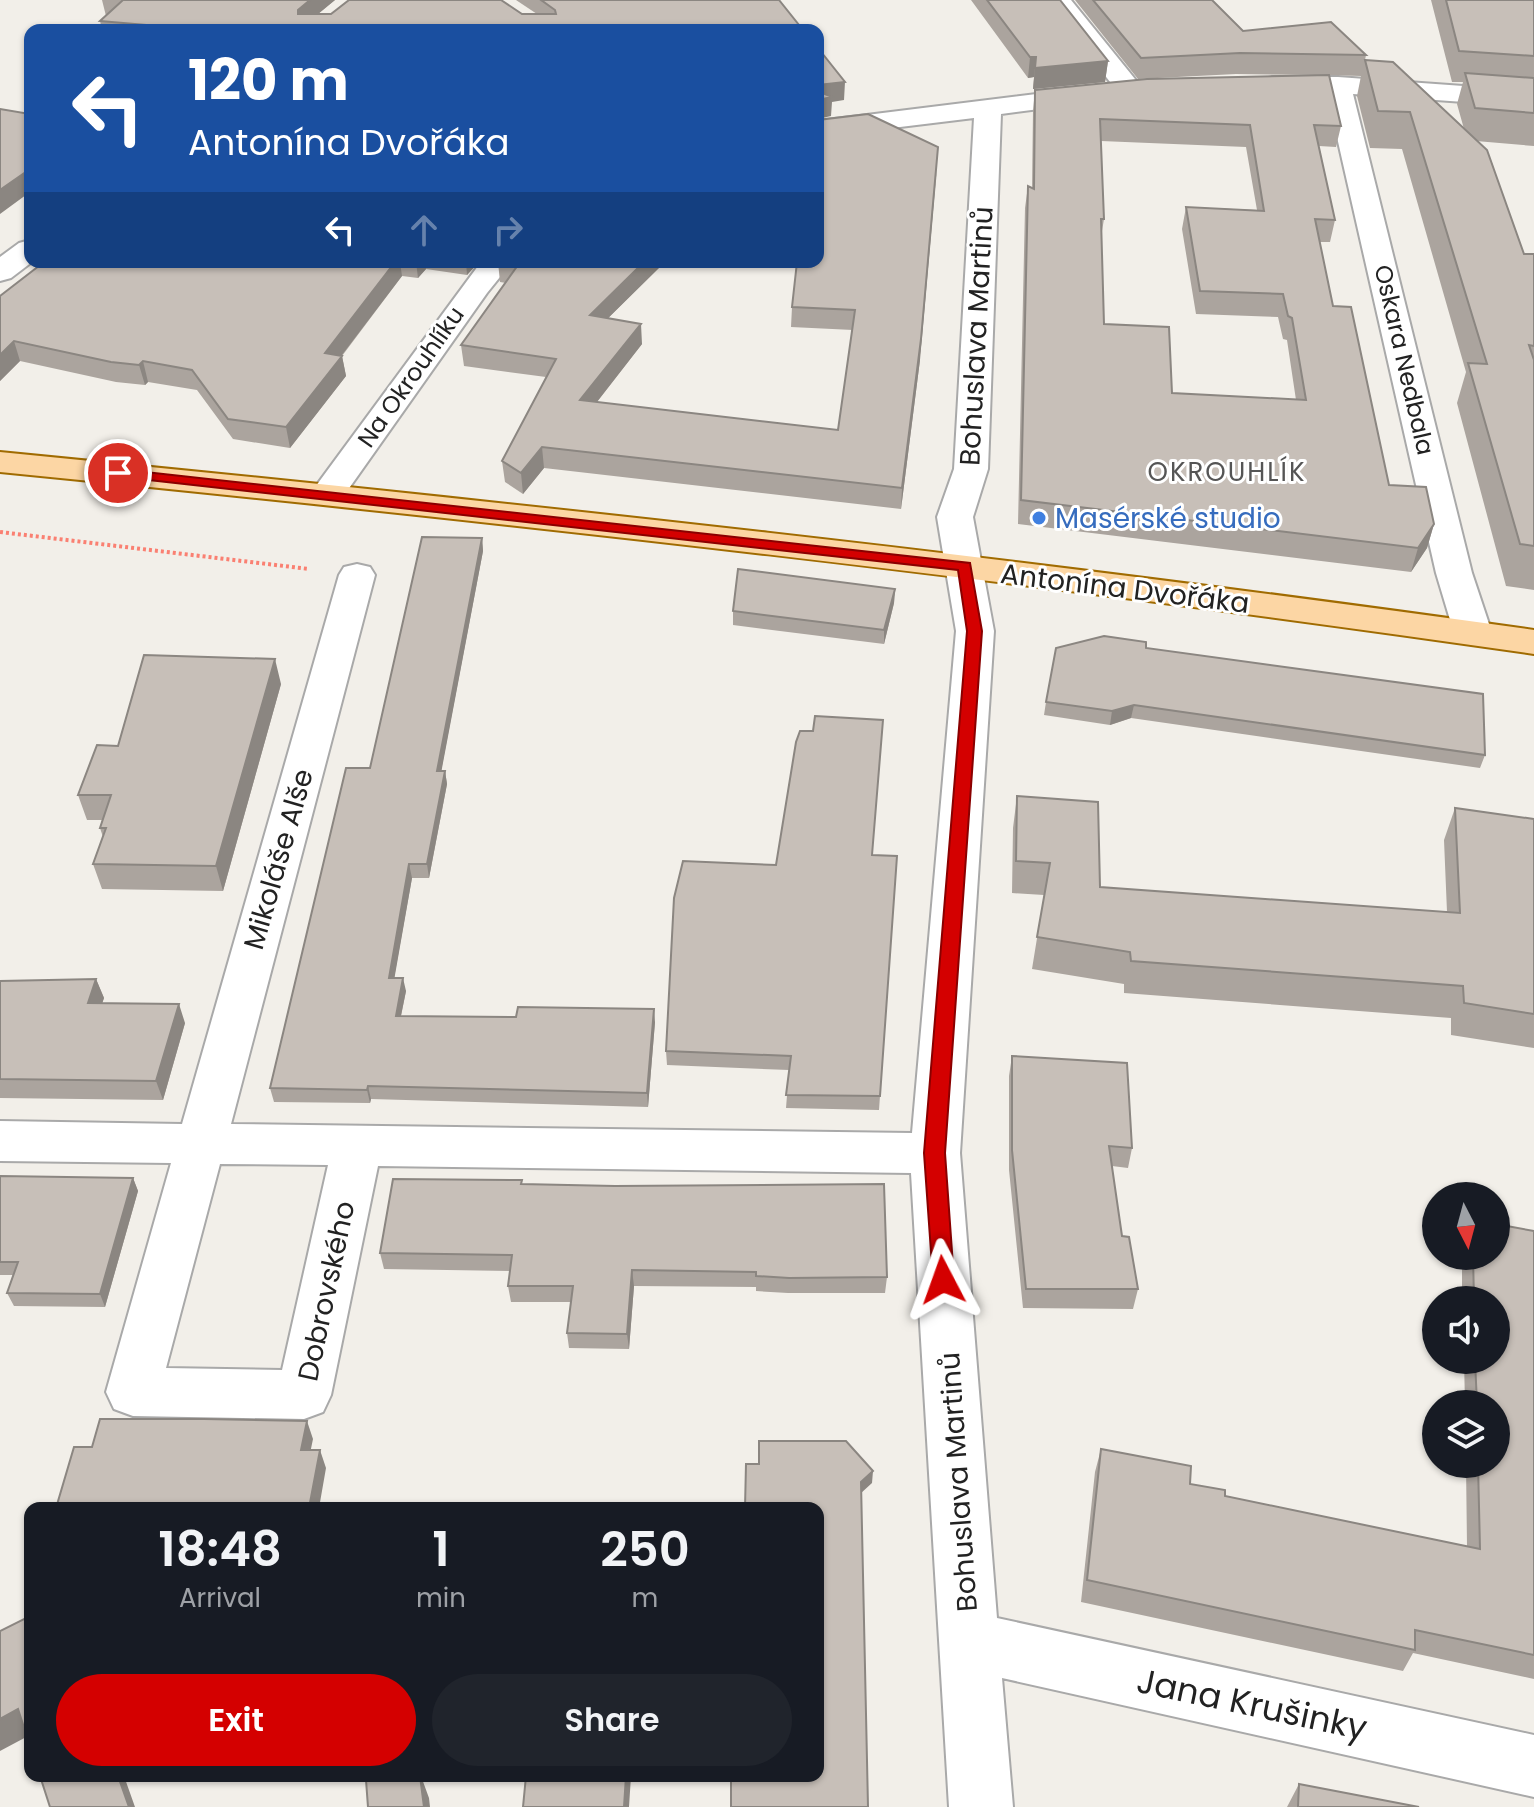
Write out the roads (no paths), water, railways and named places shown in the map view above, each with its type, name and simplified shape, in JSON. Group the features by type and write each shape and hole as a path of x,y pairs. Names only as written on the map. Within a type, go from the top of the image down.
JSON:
{"main road":[{"name":"Antonína Dvořáka","path":"0,462 328,494 965,567 1534,642"}],"street":[{"path":"1058,0 1130,90"},
{"path":"1249,85 1338,85 1534,99"},
{"name":"Oskara Nedbala","path":"1338,85 1454,573 1473,633"},
{"path":"824,128 1161,88"},
{"name":"Bohuslava Martinů","path":"981,1807 935,1153 975,631 955,517 971,469 988,107"},
{"path":"0,272 24,254"},
{"name":"Na Okrouhlíku","path":"328,494 492,268"},
{"name":"Mikoláše Alše","path":"199,1144 357,575"},
{"path":"0,1141 935,1153"},
{"name":"Dobrovského","path":"199,1144 133,1392 304,1395 357,1146"},
{"name":"Jana Krušinky","path":"969,1641 1534,1766"}],"place":[{"name":"Masérské studio","path":"1039,518"}],"district":[{"name":"OKROUHLÍK","path":"1227,472"}]}
